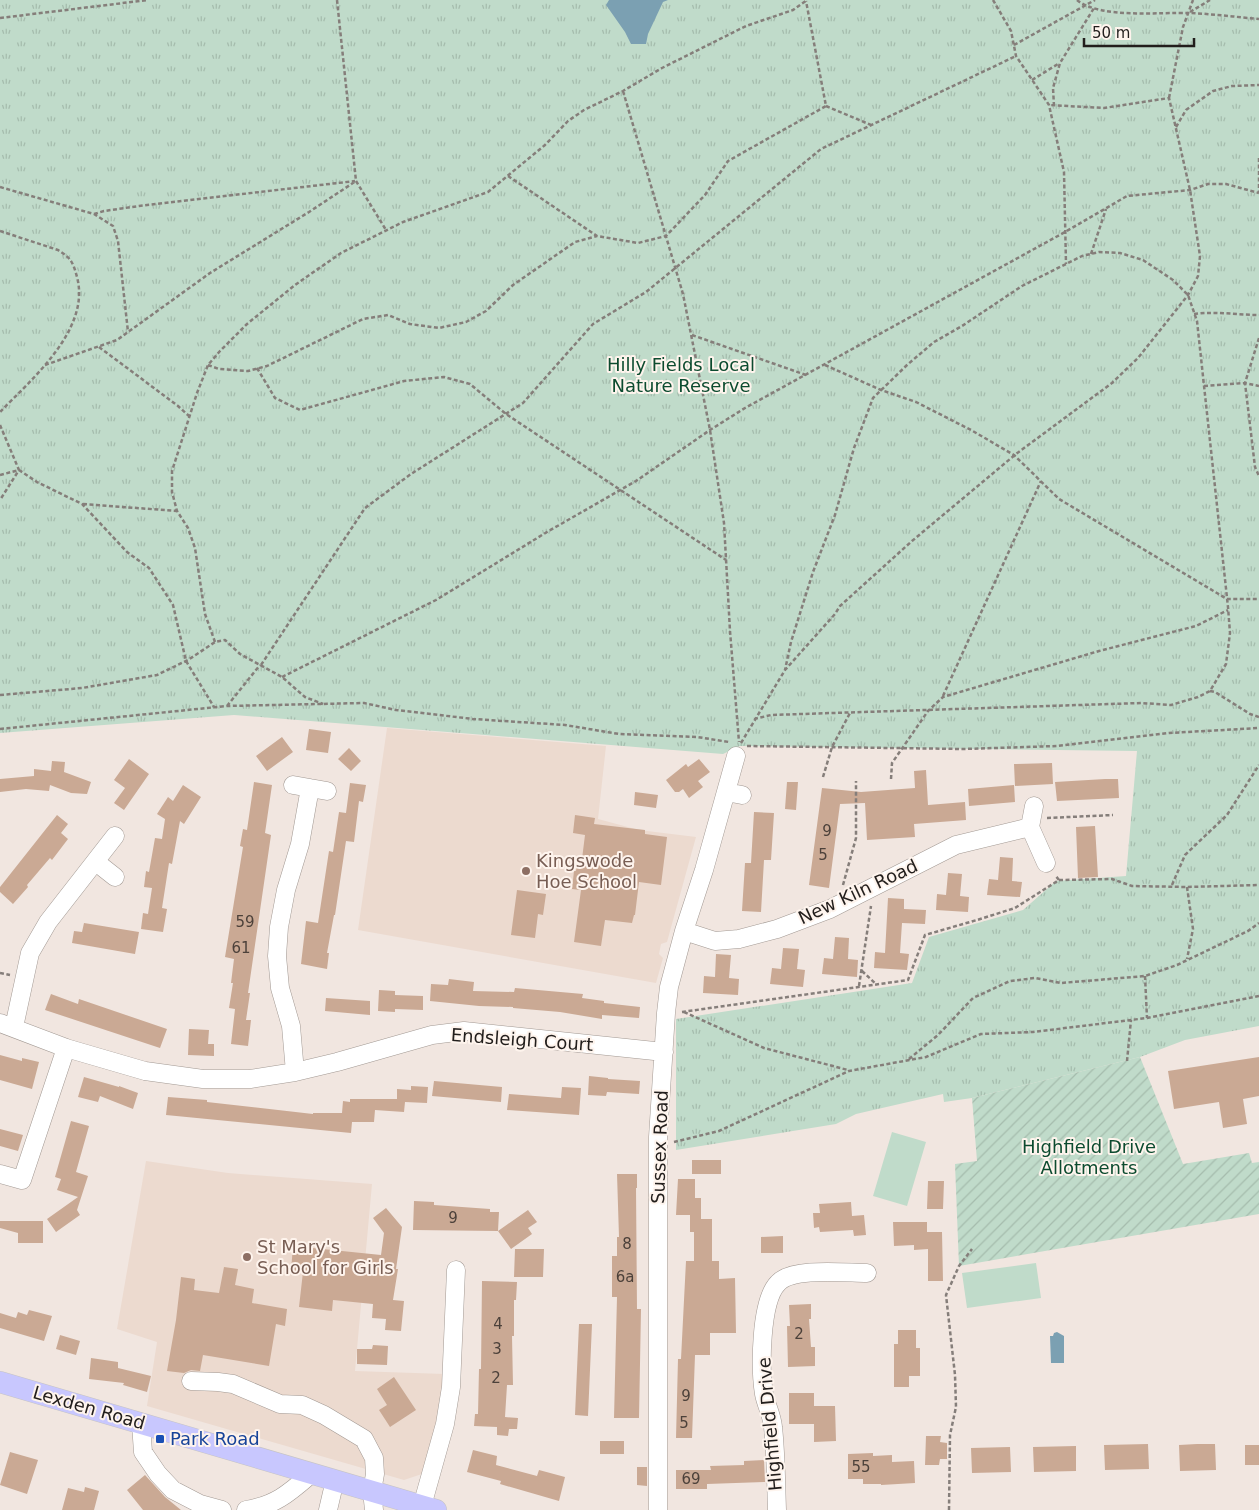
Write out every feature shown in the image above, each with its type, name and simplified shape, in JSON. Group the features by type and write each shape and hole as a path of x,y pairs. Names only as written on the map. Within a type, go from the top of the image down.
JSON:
{"main road":[{"name":"Lexden Road","path":"0,1382 335,1480 373,1500 429,1508"}],"street":[{"name":"Sussex Road","path":"658,1510 658,1146 666,1013 669,987 684,932 734,793 738,751"},
{"path":"295,1072 290,1026 280,988 279,927 286,890 300,844 310,788"},
{"name":"New Kiln Road","path":"684,932 715,941 739,939 777,929 839,904 956,845 1032,817"},
{"path":"1032,817 1046,863"},
{"path":"7,1025 30,953 48,922 116,836"},
{"path":"96,862 114,877"},
{"name":"Endsleigh Court","path":"7,1025 66,1048 145,1071 203,1078 250,1079 295,1072 448,1032 664,1052"},
{"path":"0,1174 22,1180 66,1048"},
{"path":"429,1508 451,1387 456,1270"},
{"name":"Highfield Drive","path":"777,1510 773,1424 764,1394 762,1342 767,1303 778,1282 796,1274 813,1272 866,1273"},
{"path":"191,1381 233,1384 280,1404 302,1405 324,1415 364,1439 374,1458 373,1500"},
{"path":"141,1424 143,1452 158,1474 173,1490 200,1504 222,1510"},
{"path":"246,1510 260,1508 288,1495 311,1474"},
{"path":"328,1510 335,1480"}],"path":[{"path":"0,18 148,0"},
{"path":"337,0 356,181 386,230"},
{"path":"215,642 204,614 195,548 188,528 177,511 172,492 172,471 189,416 208,365 247,324 295,285 340,253 403,222 488,192 545,145 568,121 584,110 746,26 793,10 806,0 826,106"},
{"path":"993,0 1012,31 1016,56 1049,106 1064,172 1066,264"},
{"path":"1077,0 1084,6 1145,14 1188,13 1259,19"},
{"path":"1014,45 1095,0"},
{"path":"738,751 754,719 785,670 840,606 912,541 1014,455 1112,383 1138,358 1188,295 1198,276 1200,256 1190,190 1169,98 1183,27 1193,0"},
{"path":"1188,13 1210,0"},
{"path":"1054,106 1052,88 1060,63 1094,8"},
{"path":"227,706 261,665 365,508 411,474 523,403 593,324 646,292 821,149 1016,56"},
{"path":"1032,80 1060,63"},
{"path":"1175,129 1186,110 1213,91 1232,86 1259,85"},
{"path":"623,91 684,294 710,430 724,523 738,751"},
{"path":"1049,106 1104,108 1169,98"},
{"path":"508,176 597,236 638,243 666,236 705,195 728,161 826,106"},
{"path":"826,106 871,126"},
{"path":"282,676 436,600 547,532 636,481 710,430 806,374 1127,196 1190,190 1208,184 1226,184 1259,193 1259,158"},
{"path":"94,214 168,202 356,181"},
{"path":"45,365 117,340 210,273 356,181"},
{"path":"0,187 94,214 113,226 118,241 128,332"},
{"path":"1092,254 1107,208"},
{"path":"0,232 58,250 73,262 80,286 77,312 63,343 45,365 0,412"},
{"path":"208,365 220,369 248,371 268,366 363,319 388,314 410,324 439,328 466,322 486,311 513,285 575,242 597,236"},
{"path":"754,719 771,715 1141,703 1171,705 1198,697 1210,691 1226,664 1230,633 1196,321 1188,295 1173,280 1143,260 1120,253 1099,252 1066,264 1022,286 962,326 934,342 906,364 873,398 854,448 834,515 813,572 791,642 785,670"},
{"path":"1194,314 1210,312 1259,315"},
{"path":"692,335 806,374"},
{"path":"1259,338 1245,383 1255,468 1259,476"},
{"path":"98,346 189,416"},
{"path":"824,364 881,390 916,402 971,430 1014,455 1059,499 1227,600 1259,599"},
{"path":"257,368 275,398 300,410 404,381 444,378 470,384 506,414 726,560"},
{"path":"1204,386 1245,383 1259,386"},
{"path":"0,425 19,470 37,482 82,504 127,552 149,568 173,605 186,661 214,707"},
{"path":"0,476 19,470"},
{"path":"0,500 19,470"},
{"path":"891,780 892,763 928,711 943,696 1041,481"},
{"path":"82,504 177,511"},
{"path":"943,696 1099,651 1196,626 1228,610"},
{"path":"0,695 82,688 157,675 186,661 215,642 225,640 240,654 282,676 305,697 325,704"},
{"path":"1210,691 1215,692 1250,714 1259,717"},
{"path":"0,729 227,706 364,703 396,710 473,720 565,725 618,734 725,740 738,751 832,747 964,749 1057,746 1170,733 1259,728"},
{"path":"823,777 832,747 850,713"},
{"path":"1172,885 1186,855 1227,815 1259,765"},
{"path":"839,904 856,838 856,781"},
{"path":"1032,817 1113,815"},
{"path":"1046,863 1058,880"},
{"path":"666,1013 908,980 925,935 1008,910 1058,880 1112,879 1132,886 1259,885"},
{"path":"1186,887 1193,929 1187,960"},
{"path":"859,986 872,907 865,891"},
{"path":"908,1060 938,1035 973,998 1010,981 1035,978 1061,983 1145,976 1187,960 1248,931 1259,923"},
{"path":"861,971 876,984"},
{"path":"1145,976 1148,1018"},
{"path":"658,1146 719,1131 849,1070 926,1057 981,1034 1034,1032 1148,1018 1259,996"},
{"path":"684,1012 764,1048 849,1070"},
{"path":"1127,1060 1132,1020"},
{"path":"949,1510 950,1435 956,1407 955,1375 946,1295 959,1266 972,1249"}],"shaded area":[{"name":"Kingswode Hoe School","path":"387,728 606,746 598,819 639,830 696,837 667,942 661,944 659,954 663,958 656,983 358,930"},
{"name":"St Mary's School for Girls","path":"146,1161 228,1173 372,1184 355,1371 445,1374 437,1422 422,1474 404,1480 147,1406 157,1342 117,1329"}],"green space":[{"name":"Hilly Fields Local Nature Reserve","path":"0,0 1259,0 1259,1026 1185,1040 1140,1057 972,1098 944,1102 943,1094 856,1114 836,1124 676,1150 676,1019 912,983 929,937 1023,910 1056,881 1126,876 1137,751 740,746 723,754 234,715 0,733"},
{"name":"Highfield Drive Allotments","path":"1140,1057 1183,1164 1249,1153 1252,1163 1259,1162 1259,1214 959,1266 955,1164 977,1161 972,1098"},
{"path":"892,1132 926,1142 907,1206 873,1196"},
{"path":"1036,1263 1041,1298 967,1308 962,1273"}],"water":[{"path":"609,0 668,0 663,2 648,34 646,44 631,44 606,5"},
{"path":"1057,1332 1064,1336 1064,1363 1051,1363 1050,1336"}],"building":[{"path":"309,729 331,732 328,753 306,750"},
{"path":"282,737 293,752 267,771 256,756"},
{"path":"349,748 361,761 351,771 338,759"},
{"path":"129,759 149,774 124,810 114,803 125,788 114,780"},
{"path":"699,759 710,772 698,781 703,787 689,798 683,789 675,792 666,780 686,764 688,767"},
{"path":"52,761 65,762 64,772 91,782 87,794 71,793 50,785 49,791 26,789 0,792 0,779 34,776 34,769 51,771"},
{"path":"1052,763 1053,784 1015,786 1014,764"},
{"path":"926,770 928,805 965,802 966,820 914,824 915,837 867,840 865,803 840,804 829,888 809,885 822,788 861,792 915,788 914,771"},
{"path":"1118,779 1119,798 1057,801 1055,782"},
{"path":"254,782 272,785 265,833 271,835 248,993 250,993 246,1020 251,1020 248,1046 231,1044 235,1009 229,1008 234,959 225,957 243,847 240,846 243,829 247,830"},
{"path":"787,782 798,782 796,810 785,809"},
{"path":"350,783 366,785 363,802 359,801 354,842 346,841 335,915 327,953 329,953 327,969 301,964 306,921 318,923 329,851 333,852 339,812 346,813"},
{"path":"183,785 201,797 184,824 180,821 172,864 169,863 162,908 167,909 163,932 141,929 143,913 148,914 152,888 144,887 146,871 149,872 155,838 162,839 165,819 157,814 168,797 173,801"},
{"path":"1014,785 1015,802 969,806 968,789"},
{"path":"635,792 658,795 656,808 634,805"},
{"path":"754,812 774,813 771,860 764,860 761,912 742,911 745,863 751,863"},
{"path":"57,815 68,824 61,833 68,839 52,860 50,858 27,885 28,887 13,904 0,892 0,887"},
{"path":"575,815 595,818 594,824 645,830 645,834 667,837 661,885 639,882 635,915 632,923 605,920 601,946 574,942 581,890 572,889 578,858 582,859 585,835 573,833"},
{"path":"1095,826 1098,877 1078,878 1076,827"},
{"path":"1000,857 1013,858 1012,881 1022,882 1020,897 987,895 989,879 998,880"},
{"path":"948,873 962,874 960,896 969,897 968,912 936,910 937,894 946,895"},
{"path":"517,890 546,894 543,915 538,914 535,938 511,935"},
{"path":"888,898 904,899 904,909 926,910 925,924 902,923 900,953 909,954 907,970 874,968 875,952 885,953"},
{"path":"84,923 139,932 135,954 72,943 74,931 82,932"},
{"path":"835,937 849,938 848,959 858,960 857,977 822,974 824,958 833,959"},
{"path":"783,948 799,949 797,969 805,970 803,987 770,984 772,968 781,969"},
{"path":"716,954 731,955 729,978 739,979 738,995 703,993 704,976 715,977"},
{"path":"449,979 474,982 473,991 514,992 515,988 583,994 582,998 604,1001 604,1003 640,1007 639,1018 602,1015 602,1019 513,1007 430,1001 431,984 448,985"},
{"path":"379,990 395,991 395,995 423,996 423,1010 395,1009 395,1012 378,1011"},
{"path":"51,994 78,1004 79,999 167,1029 160,1048 45,1010"},
{"path":"326,998 370,1001 370,1015 325,1011"},
{"path":"189,1029 209,1030 208,1044 214,1044 214,1056 188,1055"},
{"path":"0,1055 22,1061 22,1058 39,1062 32,1089 0,1080"},
{"path":"1259,1057 1259,1096 1243,1099 1247,1124 1223,1128 1219,1102 1174,1109 1168,1071"},
{"path":"589,1076 640,1081 639,1094 607,1092 606,1096 588,1095"},
{"path":"84,1077 138,1093 133,1109 100,1096 98,1102 78,1097"},
{"path":"434,1081 502,1087 501,1102 432,1096"},
{"path":"411,1086 428,1087 427,1103 405,1102 404,1112 375,1110 374,1122 352,1122 351,1133 166,1115 168,1097 207,1100 207,1102 313,1114 342,1113 343,1101 350,1102 350,1099 397,1099 397,1089 411,1090"},
{"path":"562,1087 581,1088 579,1115 507,1110 509,1094 561,1098"},
{"path":"71,1121 89,1126 76,1172 88,1176 77,1210 80,1215 56,1232 47,1219 78,1197 57,1190 61,1179 55,1177"},
{"path":"0,1129 23,1135 18,1151 0,1146"},
{"path":"692,1160 721,1160 721,1174 692,1174"},
{"path":"617,1174 637,1174 637,1309 641,1309 639,1418 614,1418 617,1297 612,1297 612,1256 617,1256 617,1237 619,1237"},
{"path":"678,1179 695,1179 695,1198 701,1198 701,1219 712,1219 712,1261 719,1261 719,1279 735,1278 736,1333 710,1333 710,1355 695,1355 692,1438 676,1438 678,1359 681,1359 686,1261 694,1261 694,1232 690,1232 690,1215 676,1215"},
{"path":"928,1181 944,1181 943,1209 927,1209"},
{"path":"414,1201 434,1202 434,1205 490,1209 490,1212 499,1212 498,1231 413,1230"},
{"path":"851,1202 852,1216 864,1215 866,1235 854,1236 853,1230 820,1232 819,1227 814,1228 813,1213 820,1213 819,1204"},
{"path":"386,1208 402,1227 393,1300 404,1301 401,1331 385,1330 386,1319 372,1318 373,1304 333,1300 332,1311 299,1307 303,1272 291,1271 293,1246 381,1255 384,1233 373,1218"},
{"path":"528,1210 537,1222 528,1228 532,1234 511,1249 498,1231"},
{"path":"0,1221 43,1221 43,1243 18,1243 18,1233 0,1228"},
{"path":"893,1222 927,1222 927,1232 942,1232 943,1281 928,1281 928,1249 914,1250 914,1245 894,1246"},
{"path":"783,1236 783,1253 761,1253 761,1237"},
{"path":"515,1249 544,1249 543,1277 514,1277"},
{"path":"224,1267 238,1269 235,1285 254,1289 252,1303 287,1309 285,1326 276,1324 269,1366 203,1355 200,1371 191,1370 184,1373 167,1371 181,1277 195,1279 194,1290 219,1293"},
{"path":"482,1281 517,1282 516,1300 514,1300 514,1336 512,1336 513,1385 507,1385 505,1417 518,1418 517,1429 509,1429 508,1436 497,1435 497,1427 474,1426 475,1414 478,1414 479,1369 481,1369"},
{"path":"811,1304 811,1319 809,1319 811,1347 815,1347 815,1366 788,1367 787,1326 790,1326 789,1305"},
{"path":"29,1310 52,1316 44,1341 0,1328 0,1313 16,1318 18,1312 27,1315"},
{"path":"579,1324 592,1324 588,1416 575,1415"},
{"path":"898,1330 916,1330 916,1348 920,1348 920,1376 909,1376 909,1387 894,1387 894,1344 898,1344"},
{"path":"60,1335 80,1341 76,1355 56,1349"},
{"path":"373,1345 388,1346 387,1365 357,1364 357,1349 372,1349"},
{"path":"91,1358 118,1362 118,1368 151,1376 147,1392 123,1385 124,1383 89,1379"},
{"path":"394,1377 416,1410 390,1427 379,1410 387,1405 377,1389"},
{"path":"789,1393 814,1393 814,1406 835,1406 836,1441 814,1442 814,1424 789,1424"},
{"path":"926,1436 941,1436 940,1442 947,1443 947,1459 940,1459 939,1465 925,1465"},
{"path":"600,1441 624,1441 624,1454 600,1454"},
{"path":"1148,1444 1149,1469 1105,1470 1104,1445"},
{"path":"1215,1444 1216,1470 1180,1471 1179,1445"},
{"path":"1245,1445 1259,1445 1259,1465 1245,1465"},
{"path":"1076,1446 1076,1471 1034,1472 1033,1447"},
{"path":"1010,1447 1011,1472 972,1473 971,1448"},
{"path":"473,1450 497,1456 496,1465 537,1476 539,1470 565,1477 559,1501 500,1484 501,1481 467,1472"},
{"path":"10,1452 38,1460 27,1494 0,1485"},
{"path":"873,1453 873,1456 892,1455 892,1462 914,1461 915,1483 863,1484 863,1479 848,1479 848,1454"},
{"path":"764,1460 765,1482 707,1484 707,1489 676,1489 676,1470 711,1470 710,1466 744,1465 744,1461"},
{"path":"637,1467 647,1467 647,1486 637,1485"},
{"path":"145,1475 165,1497 181,1510 143,1510 127,1490"},
{"path":"85,1487 99,1491 94,1510 62,1510 68,1488 84,1492"}],"place":[{"name":"Kingswode Hoe School","path":"526,871"},
{"name":"St Mary's School for Girls","path":"247,1257"},
{"name":"Park Road","path":"160,1439"}]}
